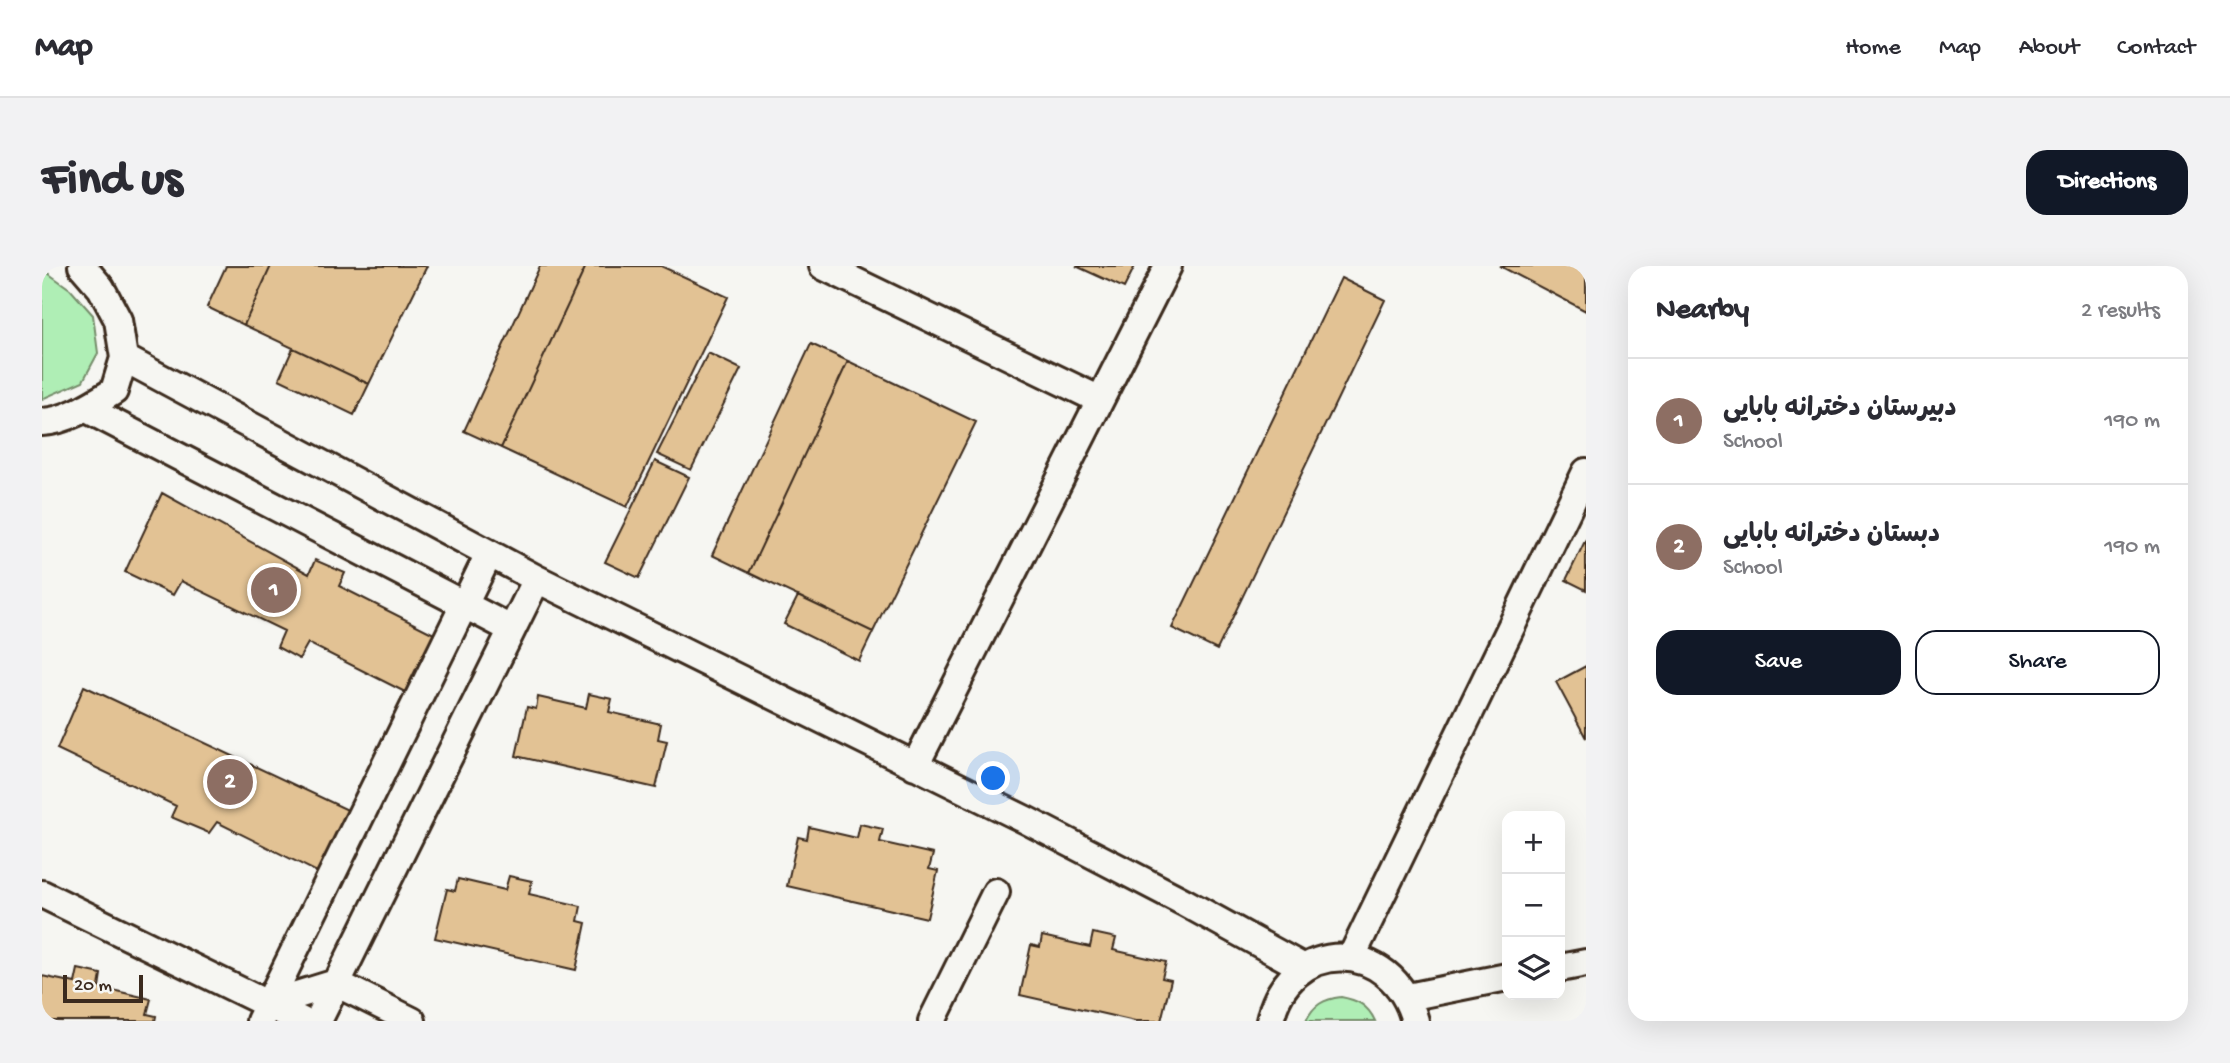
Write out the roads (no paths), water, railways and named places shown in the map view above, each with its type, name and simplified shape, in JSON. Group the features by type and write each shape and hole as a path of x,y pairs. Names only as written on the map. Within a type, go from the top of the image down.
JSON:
{"street":[{"path":"42,422 49,422 85,408 114,391 124,358 118,320 101,288 82,266"},
{"path":"823,266 1100,400"},
{"path":"915,766 1168,266"},
{"path":"124,358 537,579 1172,896 1304,968"},
{"path":"85,408 511,629"},
{"path":"1351,958 1586,472"},
{"path":"264,1013 489,554"},
{"path":"318,1021 537,579"},
{"path":"932,1021 996,892"},
{"path":"42,894 264,1013 302,1021"},
{"path":"1270,1021 1274,1004 1286,984 1304,968 1326,959 1351,958 1373,964 1393,978 1411,1009 1502,979"},
{"path":"1565,967 1586,963"},
{"path":"264,1013 336,984 412,1021"}],"place":[{"name":"دبیرستان دخترانه بابایی","path":"274,590"},
{"name":"دبستان دخترانه بابایی","path":"230,782"}]}
